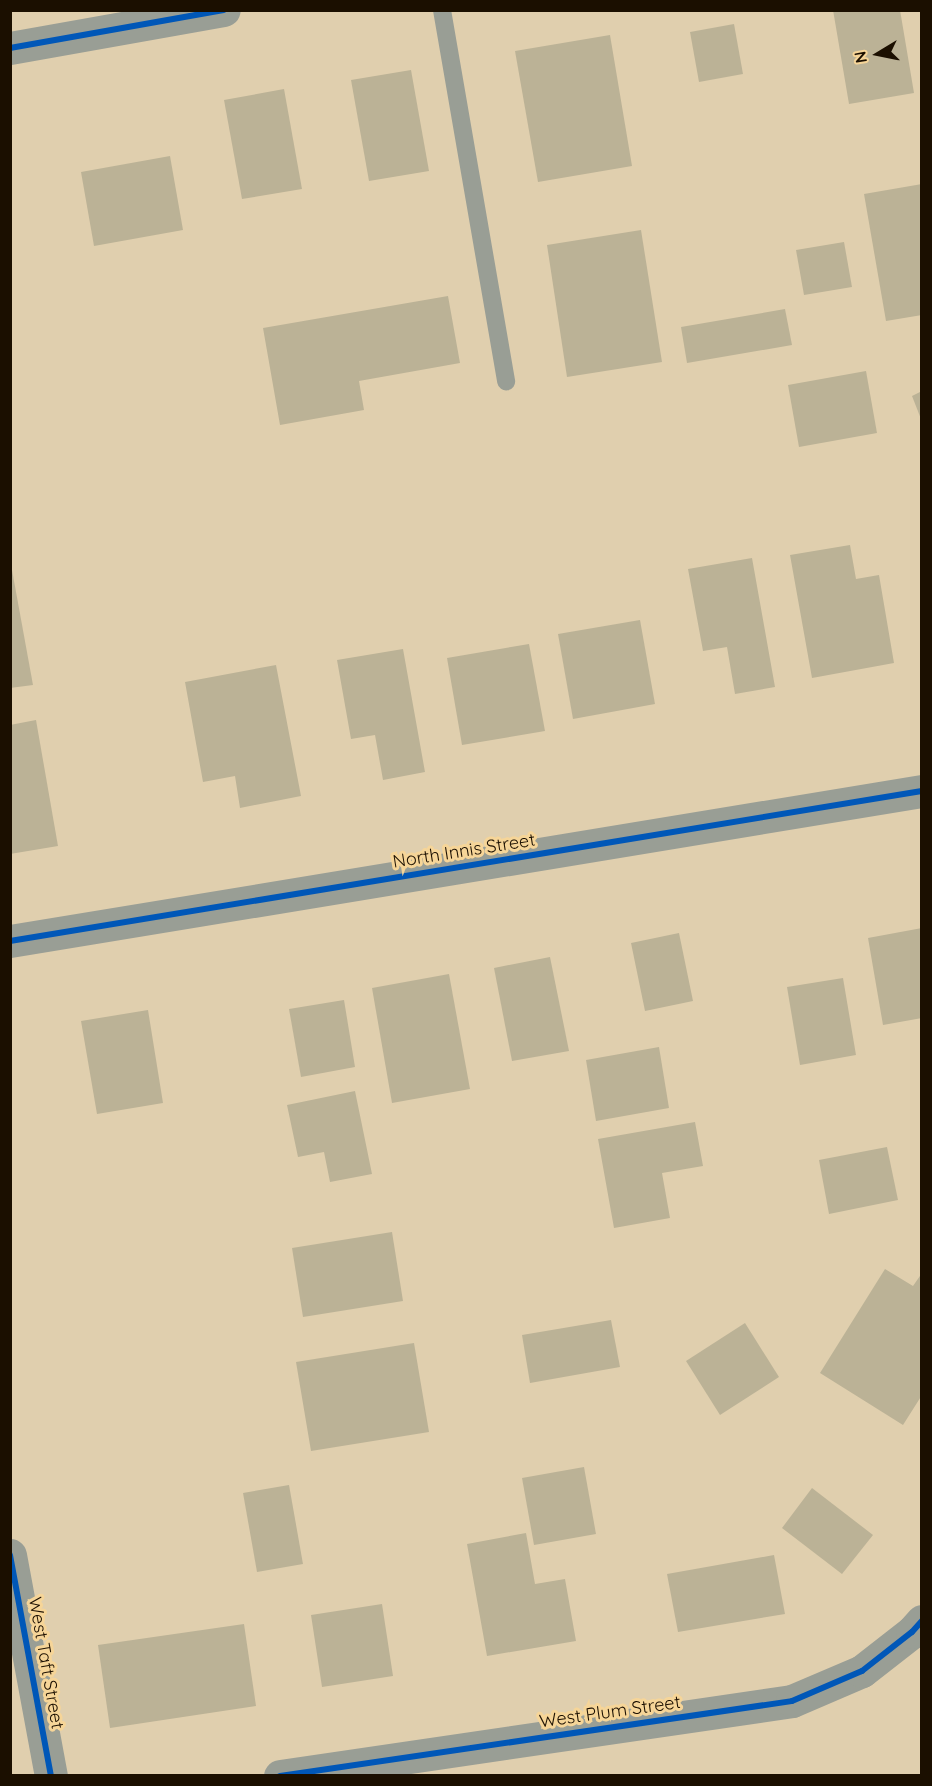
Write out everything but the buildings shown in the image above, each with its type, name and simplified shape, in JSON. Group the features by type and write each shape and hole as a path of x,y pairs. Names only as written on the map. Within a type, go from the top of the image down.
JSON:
{"street":[{"path":"10,48 224,10"},
{"name":"North Innis Street","path":"10,941 921,791"},
{"name":"West Taft Street","path":"10,1555 51,1776"},
{"name":"West Plum Street","path":"279,1776 792,1701 862,1671 912,1632 921,1621"}],"lane":[{"path":"442,10 506,382"}],"cycle path":[{"path":"10,48 224,10"},
{"path":"10,941 922,791"},
{"path":"10,1555 51,1776"},
{"path":"280,1776 792,1701 862,1671 912,1632 922,1621"}]}
